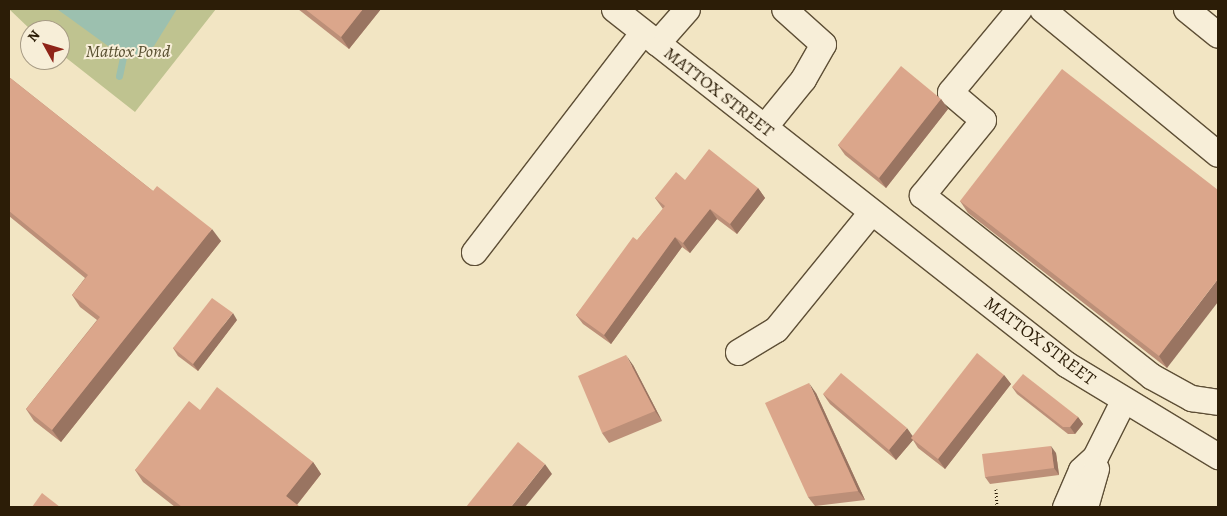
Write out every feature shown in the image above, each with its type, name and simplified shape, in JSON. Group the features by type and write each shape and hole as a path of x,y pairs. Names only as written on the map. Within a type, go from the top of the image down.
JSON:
{"street":[{"name":"MATTOX STREET","path":"614,9 1066,364 1123,401 1218,456"},
{"path":"474,252 650,37 687,9"},
{"path":"764,127 812,66 823,44 784,9"},
{"path":"1019,9 950,92 983,120 922,195 1151,376 1191,398 1218,402"},
{"path":"1042,9 1218,154"},
{"path":"1186,9 1218,35"},
{"path":"738,352 776,329 871,212"},
{"path":"1065,507 1081,470 1095,457 1123,401"},
{"path":"1085,507 1096,475 1095,457"}],"path":[{"path":"996,489 998,507"}],"green space":[{"name":"Mattox Pond","path":"9,9 216,9 135,112 70,61 70,20 21,20"}],"shaded area":[{"name":"Mattox Pond","path":"57,9 177,9 154,46 141,56 126,59"}],"building":[{"path":"305,9 363,9 341,37"},
{"path":"901,66 941,99 879,178 838,145"},
{"path":"1062,69 1218,190 1218,279 1159,356 960,201"},
{"path":"9,77 153,191 157,186 212,229 52,430 26,409 100,317 72,295 88,275 9,211"},
{"path":"709,149 758,188 730,224 710,209 683,243 675,237 604,335 576,315 633,237 637,240 665,206 655,198 676,172 685,180"},
{"path":"212,298 233,313 193,364 173,348"},
{"path":"977,353 1004,375 938,459 911,438"},
{"path":"626,355 655,411 602,433 578,376"},
{"path":"841,373 907,428 889,450 823,394"},
{"path":"1023,374 1078,417 1070,427 1063,427 1012,387"},
{"path":"809,383 858,491 808,497 765,403"},
{"path":"217,387 313,462 286,496 300,507 182,507 135,470 189,401 200,410"},
{"path":"518,442 545,464 511,507 466,507"},
{"path":"1051,446 1054,468 985,477 982,454"},
{"path":"42,493 60,507 32,507"}],"waterway":[{"path":"119,76 123,57"}]}
